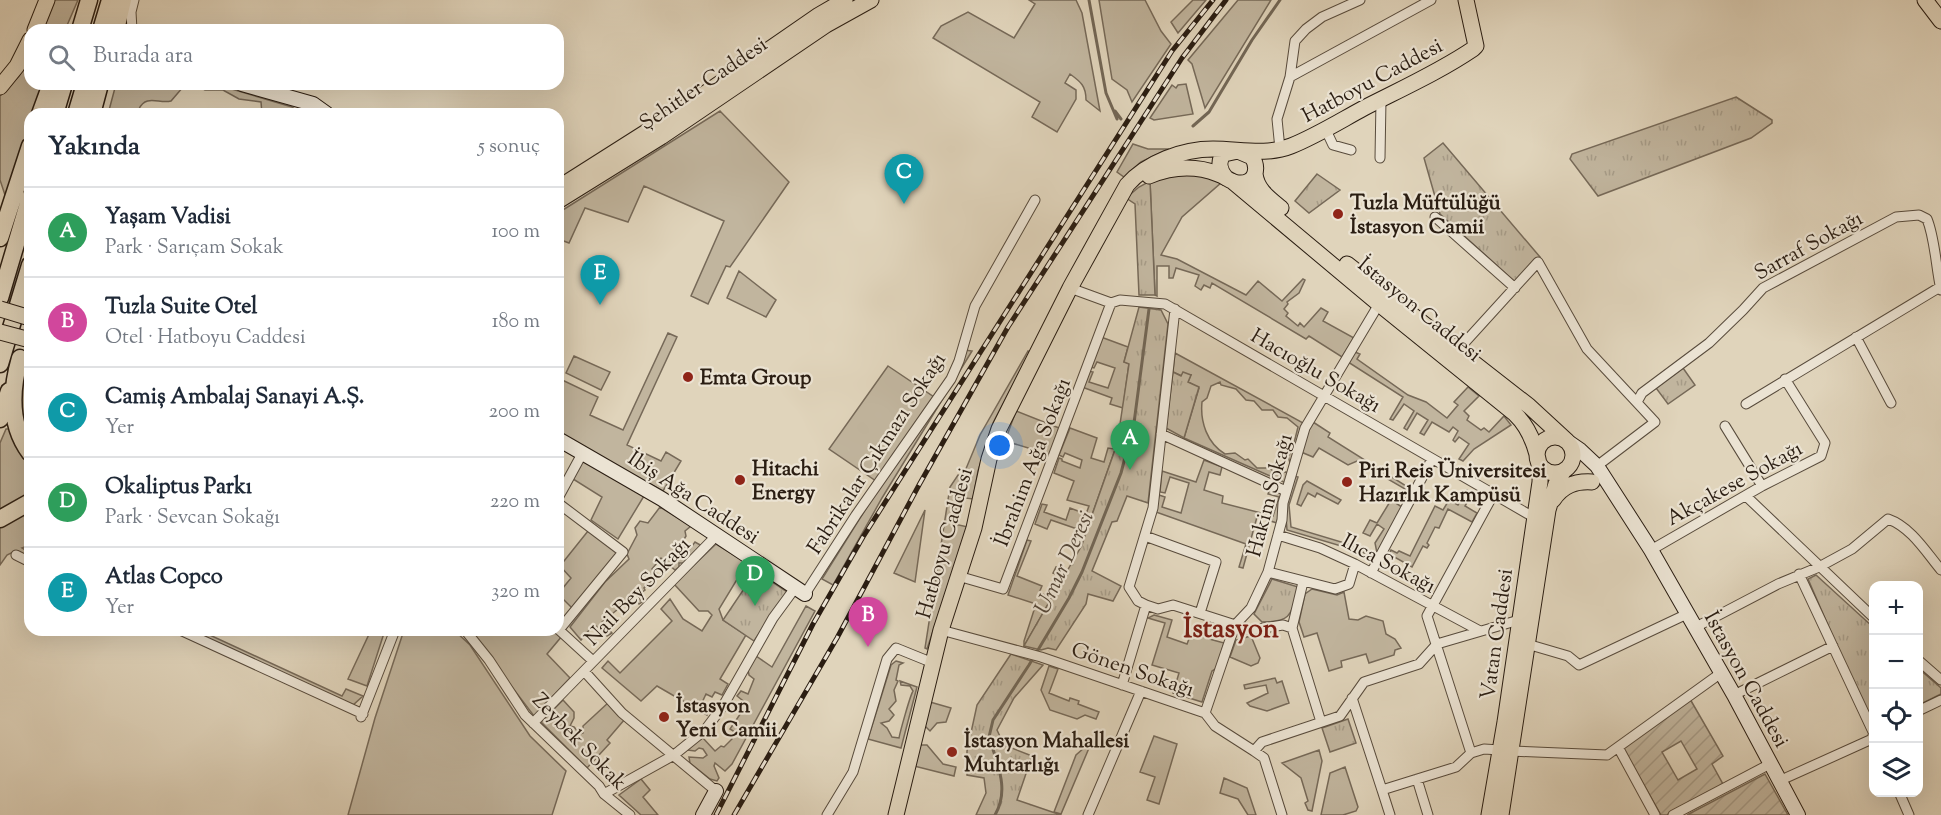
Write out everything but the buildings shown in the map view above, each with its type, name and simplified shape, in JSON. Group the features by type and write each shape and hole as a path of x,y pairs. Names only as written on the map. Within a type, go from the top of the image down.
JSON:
{"highway":[{"path":"103,24 110,0"},
{"path":"117,24 123,0"},
{"path":"80,24 88,1"},
{"path":"42,108 49,90"},
{"path":"57,108 62,90"},
{"path":"78,108 83,90"},
{"path":"94,108 99,90"},
{"path":"99,108 100,90"},
{"path":"0,238 24,164"},
{"path":"0,199 2,214 0,232"},
{"path":"0,298 24,217"},
{"path":"0,364 24,285"},
{"path":"0,419 24,345"},
{"path":"20,358 14,385 13,405 19,432 24,442"},
{"path":"0,519 24,505"}],"main road":[{"path":"37,24 47,0"},
{"name":"Şehitler Caddesi","path":"564,184 684,108 819,15 845,0"},
{"name":"Şehitler Caddesi","path":"564,197 661,137 826,25 871,0"},
{"name":"Hatboyu Caddesi","path":"896,815 941,630 974,528 989,459 999,429 1118,199 1134,178 1163,160 1201,150 1261,152 1287,147 1381,100 1473,49 1476,46 1476,40 1466,0"},
{"path":"1925,0 1941,21"},
{"path":"0,87 17,66 24,52"},
{"path":"1256,172 1252,157 1238,151 1226,152 1220,158 1221,171 1229,180 1244,183 1253,178 1263,162 1287,147"},
{"name":"Hatboyu Caddesi","path":"1118,199 1137,182 1166,171 1198,168 1229,180"},
{"name":"İstasyon Caddesi","path":"1256,172 1257,184 1266,196 1344,262 1529,406 1567,441"},
{"name":"İstasyon Caddesi","path":"1229,180 1520,418 1532,439 1537,458"},
{"path":"0,309 24,316"},
{"path":"0,332 24,338"},
{"path":"1555,437 1567,441 1573,449 1574,459 1570,466 1563,472 1552,474 1547,472 1540,466 1537,458 1539,446 1545,440 1555,437"},
{"name":"Vatan Caddesi","path":"1489,815 1506,750 1527,644 1541,514 1537,458"},
{"name":"Vatan Caddesi","path":"1501,815 1519,620 1541,514 1563,472"},
{"path":"1541,514 1562,489 1578,482 1593,482"}],"street":[{"path":"132,24 131,12 134,0"},
{"path":"1287,147 1276,119 1290,77 1294,41 1322,18 1360,0"},
{"path":"1290,77 1431,0"},
{"path":"263,90 313,104 319,108"},
{"path":"1380,158 1381,100"},
{"path":"1325,128 1333,145 1351,150"},
{"name":"Fabrikalar Çıkmazı Sokağı","path":"604,794 674,755 705,730 723,706 755,646 800,591 856,515 951,379 959,361 975,306 1035,200"},
{"name":"Sarraf Sokağı","path":"1636,402 1642,393 1709,343 1763,288 1896,217 1919,215 1927,219 1941,289"},
{"path":"1435,217 1515,288"},
{"path":"1457,351 1538,262 1587,349 1655,422 1598,466"},
{"name":"Hacıoğlu Sokağı","path":"1070,288 1111,303 1120,300 1166,304 1492,495 1541,514"},
{"path":"1746,404 1856,337 1941,289"},
{"name":"İbrahim Ağa Sokağı","path":"958,576 1003,589 1111,303"},
{"name":"Hakim Sokağı","path":"1235,625 1251,608 1268,572 1286,491 1305,428 1379,304"},
{"path":"1175,309 1153,508 1129,587 1138,601 1158,609 1173,605 1251,630 1283,625 1292,628"},
{"path":"1856,337 1891,403"},
{"name":"Akçakese Sokağı","path":"1651,550 1762,486 1821,456 1825,442 1785,379"},
{"path":"1725,426 1762,486"},
{"path":"1161,434 1286,491"},
{"name":"İstasyon Caddesi","path":"1567,441 1598,466 1651,550 1734,695 1798,815"},
{"name":"İbiş Ağa Caddesi","path":"564,442 662,499 800,591"},
{"path":"564,487 583,452"},
{"path":"1371,573 1432,459"},
{"path":"1563,472 1593,482 1621,502"},
{"path":"1471,753 1428,615 1492,495"},
{"path":"1746,496 1869,613"},
{"path":"564,508 623,552 564,623"},
{"path":"1694,628 1852,549 1888,519 1898,522 1917,540 1941,570"},
{"name":"Ilıca Sokağı","path":"1278,535 1320,548 1355,564 1480,631"},
{"name":"Nail Bey Sokağı","path":"533,723 716,536"},
{"path":"1144,536 1216,562 1200,613"},
{"path":"16,555 24,559"},
{"path":"1268,572 1335,589 1349,584 1355,564"},
{"path":"1799,574 1869,724"},
{"path":"1303,582 1292,628 1322,722"},
{"path":"1122,685 1146,605"},
{"path":"1527,644 1568,656 1580,665 1687,614"},
{"path":"1282,815 1264,758 1254,751 1262,742 1340,716 1364,682 1419,664 1437,644 1519,620"},
{"path":"1205,713 1235,625"},
{"name":"Gönen Sokağı","path":"941,630 1036,655 1205,713 1215,726 1254,751"},
{"path":"564,634 593,661"},
{"path":"193,636 362,716 393,636"},
{"name":"Zeybek Sokak","path":"473,636 525,715 599,786 604,794 630,815"},
{"path":"1734,695 1833,646"},
{"path":"827,815 854,772 887,659 896,648 933,663"},
{"path":"1923,664 1941,680"},
{"path":"584,671 622,713 716,791 703,815"},
{"path":"1382,790 1456,767 1471,753 1484,749 1607,755 1721,673"},
{"path":"1088,815 1141,691"},
{"path":"1352,698 1389,815"},
{"path":"1923,709 1941,700"},
{"path":"1779,781 1869,740"},
{"path":"1618,747 1653,814"},
{"path":"1673,815 1770,764"},
{"path":"1417,779 1428,815"},
{"path":"1901,797 1909,815"}],"green space":[{"path":"53,0 78,0 68,24 43,24"},
{"path":"1029,0 1076,0 1082,13 1100,111 1086,100 1082,85 1070,74 1065,83 1076,90 1076,99 1057,132 1032,117 1040,102 933,38 941,26 968,12 1014,38 1035,4"},
{"path":"1099,0 1145,0 1161,31 1171,44 1132,102 1127,90 1112,79"},
{"path":"1193,0 1206,0 1178,33 1171,22"},
{"path":"1238,0 1271,0 1205,108 1192,64 1188,60"},
{"path":"24,67 24,90 42,90 35,108 24,108 24,146 7,208 0,180 0,96 19,76"},
{"path":"1186,84 1193,114 1154,120 1150,118 1172,85 1176,88 1178,85"},
{"path":"114,90 180,90 171,101 153,100 145,102 140,108 110,108"},
{"path":"223,90 235,90 293,108 262,108 261,102 239,99"},
{"path":"1736,97 1772,120 1772,123 1751,138 1598,196 1570,159 1572,154"},
{"path":"720,111 789,182 730,267 726,266 708,304 691,296 724,221 644,186 628,222 585,208 569,243 564,241 564,209"},
{"path":"1443,143 1540,257 1515,282 1440,214 1424,158"},
{"path":"1133,144 1148,149 1169,149 1141,162 1124,177 1117,172"},
{"path":"1194,174 1222,182 1182,217 1161,255 1177,259 1246,295 1258,281 1282,301 1303,279 1305,280 1299,293 1287,302 1284,309 1288,313 1286,316 1298,326 1300,323 1304,327 1321,308 1328,312 1323,321 1354,338 1342,357 1309,336 1306,339 1212,283 1210,288 1204,285 1201,290 1195,286 1199,275 1176,268 1173,278 1169,278 1169,266 1157,266 1157,296 1155,295 1150,181 1162,177"},
{"path":"1317,174 1340,190 1309,213 1295,201"},
{"path":"1150,181 1155,295 1139,295 1135,204 1126,198"},
{"path":"739,271 776,300 766,317 727,298"},
{"path":"1139,307 1161,310 1168,324 1148,503 1127,496 1117,521 1112,522 1092,571 1121,586 1113,601 1088,594 1086,604 1056,650 1048,648 1041,650 1024,646 1082,545 1117,444 1129,364 1124,362"},
{"path":"668,333 677,337 627,445 661,461 666,452 681,461 663,491 564,437 564,381 598,397 590,415 623,430"},
{"path":"1101,337 1128,347 1124,362 1129,363 1123,408 1110,404 1112,398 1082,387 1088,371 1093,372 1089,382 1108,388 1115,368 1097,362 1094,368 1090,367"},
{"path":"965,350 972,351 882,498 833,585 822,579"},
{"path":"1028,351 1030,352 993,423 978,471 973,499 958,497 954,524 968,527 927,649 925,648 950,487 958,475 963,476 980,435"},
{"path":"1355,352 1360,354 1357,359 1408,395 1426,402 1447,418 1458,405 1454,402 1468,387 1479,396 1464,411 1469,416 1467,420 1481,430 1484,428 1489,432 1504,416 1511,425 1474,449 1463,461 1459,459 1469,444 1459,437 1455,442 1453,440 1458,431 1453,427 1449,432 1432,422 1424,435 1420,433 1428,420 1417,413 1407,430 1404,428 1414,411 1404,404 1393,420 1390,419 1403,397 1348,362"},
{"path":"1175,353 1305,424 1290,463 1288,456 1292,451 1298,427 1287,418 1278,417 1273,410 1262,410 1254,401 1246,400 1236,389 1221,385 1220,382 1211,386 1207,398 1202,402 1202,417 1206,431 1219,449 1225,454 1235,453 1245,460 1248,459 1257,468 1270,468 1275,473 1290,474 1286,483 1184,438 1199,388 1188,382 1191,375 1182,376 1173,372"},
{"path":"574,356 610,372 601,390 566,373"},
{"path":"888,366 934,397 876,481 829,449"},
{"path":"24,368 24,429 20,419"},
{"path":"1683,368 1695,385 1668,404 1656,388"},
{"path":"1173,372 1181,376 1183,372 1191,375 1188,382 1199,387 1184,438 1166,428"},
{"path":"1016,411 1059,428 1048,459 1034,454 1035,450 1005,441"},
{"path":"1313,422 1330,433 1328,437 1411,489 1410,492 1357,461 1348,465 1319,448 1313,457 1301,452"},
{"path":"1070,428 1097,438 1091,458 1104,462 1108,448 1114,449 1117,444 1086,532 1051,520 1047,529 1035,524 1042,504 1047,505 1044,512 1066,520 1070,508 1086,514 1089,506 1067,500 1074,481 1054,473 1059,458 1080,468 1082,460 1065,453 1063,457 1059,455"},
{"path":"6,429 10,429 24,452 24,500 0,513 0,443"},
{"path":"584,459 644,496 618,539 591,520 602,497 573,479"},
{"path":"1204,460 1222,467 1220,475 1209,472 1204,490 1223,496 1222,503 1273,516 1279,497 1268,494 1270,487 1282,492 1277,523 1257,517 1243,568 1239,567 1246,544 1156,512 1159,495 1165,497 1162,507 1181,513 1189,483 1170,477 1165,493 1160,492 1162,471 1196,482"},
{"path":"1294,476 1298,477 1289,505 1291,527 1368,550 1368,554 1287,530 1285,505"},
{"path":"1307,481 1341,500 1338,504 1317,493 1315,497 1308,493 1301,506 1297,504 1303,485"},
{"path":"1467,490 1472,494 1465,506 1477,513 1472,522 1448,509 1439,528 1435,527 1427,543 1429,545 1427,548 1423,546 1412,567 1389,554 1391,550 1410,556 1435,506 1443,510 1449,500 1458,505"},
{"path":"1391,500 1402,507 1377,553 1375,543 1384,529 1377,524 1370,536 1363,533 1370,520 1377,523"},
{"path":"660,507 691,526 685,531 686,536 681,544 689,550 695,542 702,546 684,563 679,563 679,567 675,570 661,558 652,569 658,575 637,596 642,602 639,604 633,597 602,622 612,633 607,636 600,627 594,624 581,640 570,627 605,582 629,559 627,554 637,535 635,528 640,521 648,523"},
{"path":"925,510 915,582 894,573"},
{"path":"24,511 24,547 22,548 24,555 15,551 7,555 0,565 0,525"},
{"path":"588,531 619,553 572,608 564,600 564,587 571,578 564,570 564,561"},
{"path":"1027,540 1031,541 1017,576 1042,586 1039,593 1049,596 1061,576 1053,573 1056,567 1067,571 1024,646 1036,604 1008,595"},
{"path":"716,544 747,563 719,609 723,620 746,635 720,679 728,684 722,695 715,692 712,697 706,694 700,707 708,711 707,715 657,686 641,701 602,668 608,661 620,673 672,621 661,609 670,599 683,619 702,631 712,615 708,611 699,611 674,584"},
{"path":"756,571 787,592 754,641 723,620"},
{"path":"1816,575 1869,623 1869,720 1808,579"},
{"path":"1272,579 1298,587 1289,615 1280,620 1262,622 1254,614"},
{"path":"1312,589 1337,595 1344,592 1349,619 1358,620 1366,616 1383,621 1386,634 1395,639 1401,648 1395,650 1394,655 1369,663 1366,654 1341,661 1342,667 1329,671 1317,633 1304,637 1299,622 1305,594"},
{"path":"806,606 815,611 732,764 725,771 715,763 719,778 717,781 710,779 690,763 689,757 703,758 707,755 703,749 687,750 702,737 715,751 721,746 724,747 732,739 730,736 735,732 730,729 747,704 737,696 741,691 748,694 754,679 749,675 748,670 756,656 772,667"},
{"path":"1154,615 1172,620 1167,637 1187,644 1191,634 1224,643 1217,668 1212,671 1202,702 1173,693 1179,673 1152,665 1165,623 1148,618"},
{"path":"201,636 212,636 342,696 346,689 363,696 353,705"},
{"path":"368,636 383,636 367,686 348,679"},
{"path":"402,636 460,636 470,645 530,736 566,771 552,815 348,815 375,718"},
{"path":"476,636 562,636 547,654 570,678 534,716 475,638"},
{"path":"1251,636 1260,658 1258,663 1251,666 1230,657 1236,640"},
{"path":"1011,654 1043,665 1014,698 997,730 1004,745 1032,756 1017,800 1061,815 976,815 986,793 984,778 967,775 967,751 977,705"},
{"path":"896,661 903,663 899,665 896,680 898,681 894,690 896,701 889,709 894,715 889,721 881,723 892,737 899,738 913,691 910,686 901,685 900,681 917,687 901,748 868,739 891,665"},
{"path":"1049,666 1058,669 1049,693 1069,701 1070,698 1079,701 1078,704 1099,712 1096,719 1085,715 1077,719 1050,710 1041,690"},
{"path":"1923,672 1941,688 1941,694 1923,703"},
{"path":"1275,678 1277,683 1282,681 1289,703 1267,711 1247,703 1268,693 1266,685 1245,689 1244,685"},
{"path":"1690,699 1723,756 1712,764 1724,786 1667,815 1661,815 1623,748","holes":["1681,741 1697,769 1678,780 1662,752"]},
{"path":"563,700 574,712 570,726 580,734 583,733 583,726 609,702 625,719 607,740 610,743 587,768 541,722"},
{"path":"930,702 951,708 946,722 937,723 930,731 924,725"},
{"path":"1348,719 1356,743 1330,752 1322,728"},
{"path":"1154,736 1177,744 1159,804 1147,800 1155,777 1140,772"},
{"path":"1092,741 1061,814 1054,812 1076,755"},
{"path":"919,745 927,745 943,764 956,767 954,776 914,766"},
{"path":"1319,750 1322,761 1312,811 1308,810 1305,803 1308,801 1301,778 1282,763"},
{"path":"1345,767 1358,807 1356,811 1343,815 1321,815 1330,773"},
{"path":"1765,774 1788,815 1687,815"},
{"path":"1224,778 1247,788 1256,815 1248,815 1238,799 1220,793"},
{"path":"641,779 650,790 643,797 658,815 641,815 619,795"}],"waterway":[{"name":"Umur Deresi","path":"1089,0 1106,93 1117,119"},
{"path":"1193,126 1209,112 1252,40 1280,0"},
{"name":"Umur Deresi","path":"1115,111 1121,119"},
{"name":"Umur Deresi","path":"995,815 1002,796 1002,786 989,737 993,720 1069,598 1082,572 1121,473 1134,423 1149,309"}],"railway":[{"path":"716,815 813,624 863,537 1172,51 1213,0"},
{"path":"734,815 837,638 919,485 1008,327 1182,58 1226,0"}],"place":[{"name":"Camiş Ambalaj Sanayi A.Ş.","path":"904,204"},
{"name":"Tuzla Müftülüğü İstasyon Camii","path":"1338,214"},
{"name":"Atlas Copco","path":"600,305"},
{"name":"Emta Group","path":"688,377"},
{"name":"Yaşam Vadisi","path":"1130,470"},
{"name":"Hitachi Energy","path":"740,480"},
{"name":"Piri Reis Üniversitesi Hazırlık Kampüsü","path":"1347,482"},
{"name":"Okaliptus Parkı","path":"755,606"},
{"name":"Tuzla Suite Otel","path":"868,647"},
{"name":"İstasyon Yeni Camii","path":"664,717"},
{"name":"İstasyon Mahallesi Muhtarlığı","path":"952,752"}],"district":[{"name":"İstasyon","path":"1231,628"}]}
